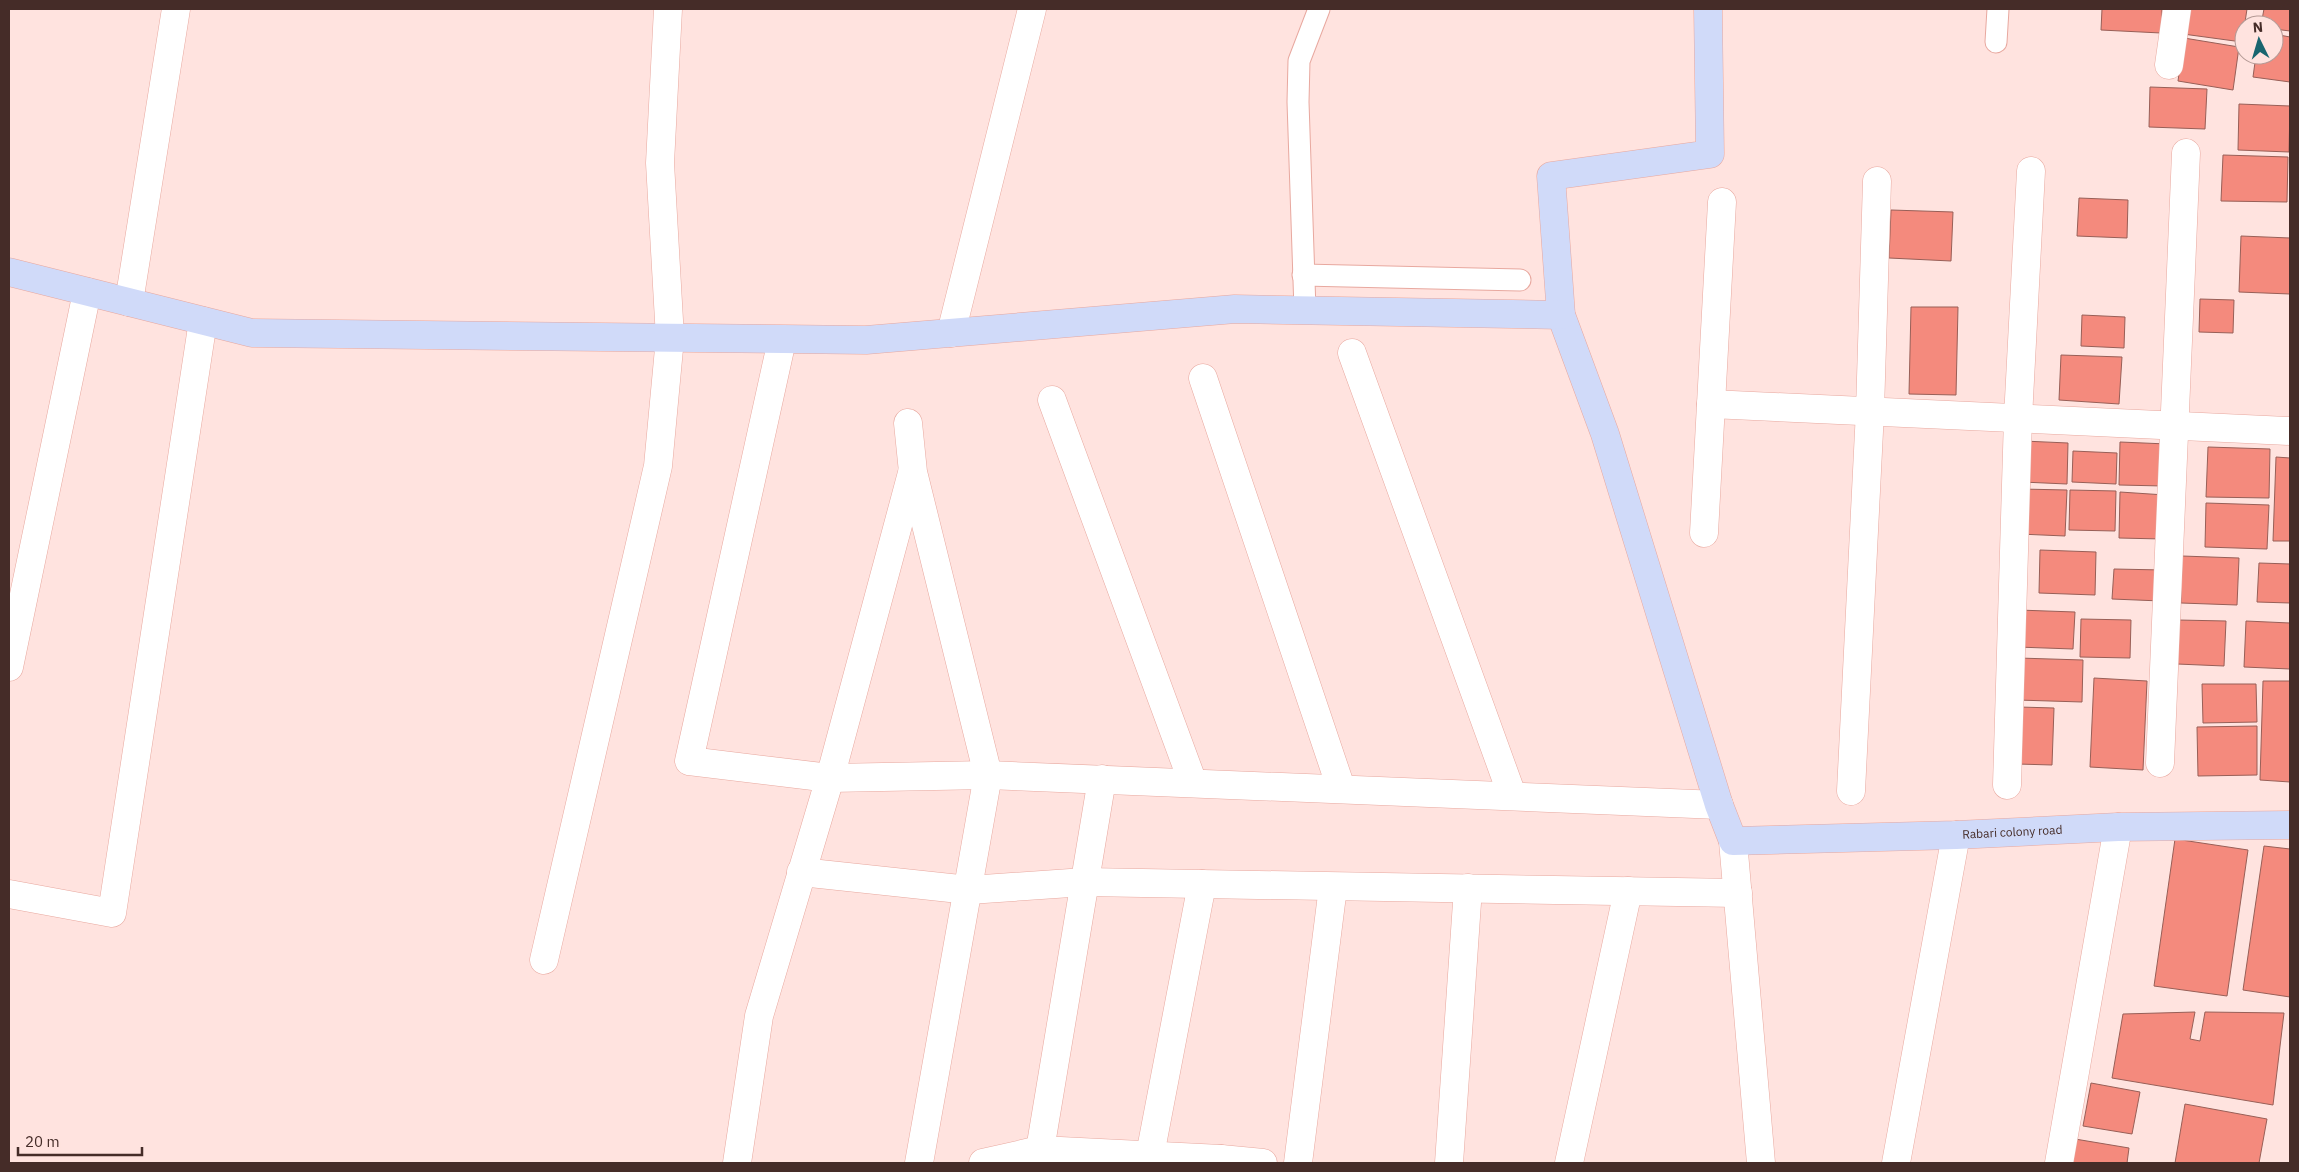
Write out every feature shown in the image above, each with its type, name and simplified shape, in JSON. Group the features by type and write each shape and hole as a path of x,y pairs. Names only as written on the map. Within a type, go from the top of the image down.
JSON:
{"street":[{"path":"129,302 176,9"},
{"path":"544,960 658,466 670,338 660,163 668,9"},
{"path":"951,333 1032,9"},
{"path":"1708,9 1710,154 1551,176 1561,314 1605,434 1719,805 1733,841 1761,1163"},
{"path":"2169,65 2177,9"},
{"path":"2160,763 2186,154"},
{"path":"2007,785 2018,418 2031,171"},
{"path":"1851,791 1870,411 1877,180"},
{"path":"1704,534 1722,202"},
{"path":"9,272 252,333 866,340 1235,309 1561,314"},
{"path":"9,667 87,292"},
{"path":"9,894 112,913 203,321"},
{"path":"782,340 689,761 830,778 988,775 1512,795 1719,805"},
{"path":"1352,353 1512,795"},
{"path":"1203,378 1341,788"},
{"path":"1052,400 1194,783"},
{"path":"1711,404 2290,431"},
{"path":"908,423 913,472 988,775 919,1163"},
{"path":"737,1163 759,1016 830,778 913,472"},
{"path":"1039,1157 1102,779"},
{"name":"Rabari colony road","path":"1733,841 1956,835 2118,827 2290,825"},
{"path":"2059,1163 2118,827"},
{"path":"1896,1163 1956,835"},
{"path":"802,872 969,890 1085,882 1738,893"},
{"path":"1150,1155 1202,884"},
{"path":"1298,1163 1333,886"},
{"path":"1449,1163 1468,888"},
{"path":"1570,1163 1628,891"},
{"path":"983,1163 1039,1157 1150,1155 1263,1163"}],"lane":[{"path":"1305,310 1298,102 1299,61 1319,9"},
{"path":"1996,42 1998,9"},
{"path":"1304,275 1520,280"}],"building":[{"path":"2102,9 2162,9 2161,33 2101,30"},
{"path":"2187,9 2247,9 2246,15 2234,15 2234,41 2183,34"},
{"path":"2264,9 2290,9 2290,31 2284,30 2284,15 2263,15"},
{"path":"2284,36 2290,37 2290,82 2253,77 2255,65 2284,65"},
{"path":"2184,38 2234,46 2234,65 2236,65 2233,90 2178,81"},
{"path":"2150,87 2207,89 2205,129 2149,127"},
{"path":"2239,104 2290,106 2289,152 2238,150"},
{"path":"2223,155 2288,157 2287,202 2221,201"},
{"path":"2079,198 2128,200 2127,238 2077,236"},
{"path":"1891,210 1953,212 1951,261 1889,258"},
{"path":"2241,236 2290,238 2290,294 2239,292"},
{"path":"2200,299 2234,300 2233,333 2199,332"},
{"path":"1911,307 1958,307 1956,395 1909,394"},
{"path":"2082,315 2125,317 2124,348 2081,346"},
{"path":"2061,355 2122,357 2119,404 2059,400"},
{"path":"2023,441 2068,443 2067,484 2022,482"},
{"path":"2120,442 2167,444 2163,486 2119,485"},
{"path":"2208,447 2270,449 2269,498 2206,497"},
{"path":"2073,451 2117,453 2116,484 2072,482"},
{"path":"2276,457 2290,458 2290,541 2273,541"},
{"path":"2020,489 2067,490 2065,536 2019,534"},
{"path":"2070,490 2116,491 2115,531 2069,530"},
{"path":"2120,492 2165,495 2162,539 2119,538"},
{"path":"2206,503 2269,505 2267,549 2205,547"},
{"path":"2040,550 2096,552 2095,595 2039,593"},
{"path":"2182,556 2239,558 2237,605 2181,603"},
{"path":"2259,563 2290,564 2290,603 2257,602"},
{"path":"2114,569 2163,570 2161,601 2112,599"},
{"path":"2018,610 2075,612 2073,649 2017,647"},
{"path":"2081,619 2131,620 2130,658 2080,657"},
{"path":"2178,620 2226,621 2224,666 2177,664"},
{"path":"2246,621 2290,623 2290,669 2244,667"},
{"path":"2018,658 2083,660 2082,702 2017,700"},
{"path":"2094,678 2147,681 2143,770 2090,767"},
{"path":"2263,681 2290,681 2290,782 2260,780"},
{"path":"2202,684 2256,684 2257,722 2203,723"},
{"path":"2019,707 2054,708 2052,765 2017,764"},
{"path":"2257,726 2257,775 2198,776 2197,727"},
{"path":"2175,839 2248,850 2227,996 2154,986"},
{"path":"2264,846 2290,849 2290,997 2243,990"},
{"path":"2195,1012 2190,1039 2200,1041 2205,1012 2284,1013 2273,1105 2112,1078 2123,1014"},
{"path":"2091,1083 2140,1092 2132,1134 2083,1126"},
{"path":"2185,1104 2267,1119 2259,1163 2175,1163"},
{"path":"2075,1139 2129,1148 2127,1163 2071,1163"}]}
